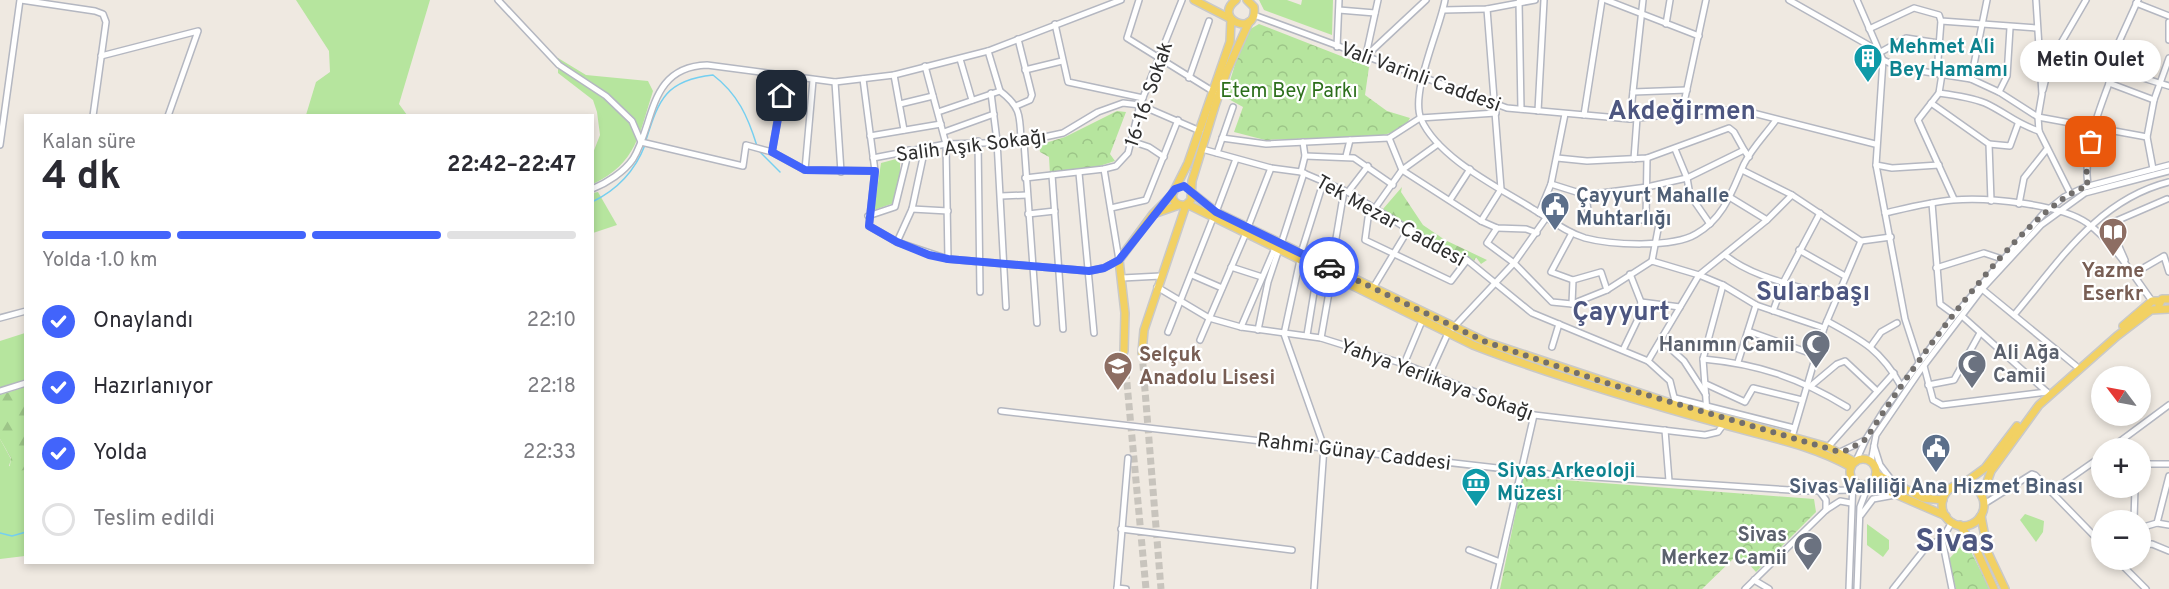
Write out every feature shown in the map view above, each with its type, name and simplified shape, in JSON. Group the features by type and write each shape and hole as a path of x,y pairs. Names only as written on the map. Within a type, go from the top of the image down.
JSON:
{"main road":[{"path":"1194,0 1238,24 1249,22"},
{"path":"1124,351 1122,278 1119,260 1153,214 1174,191 1200,131 1230,42 1231,19 1228,10 1235,0"},
{"path":"1142,353 1144,330 1157,287 1184,205 1191,192 1202,148 1227,71 1254,7 1247,0"},
{"path":"1174,191 1184,186 1215,215"},
{"path":"1174,191 1174,201 1215,215 1247,230 1422,321 1546,363 1707,409 1828,447 1840,452 1854,463"},
{"path":"1153,214 1184,205"},
{"path":"1300,256 1318,268 1372,288 1450,331 1513,360 1723,425 1806,446 1854,463 1863,459 1871,462 1876,474 1896,486 1923,498 1943,500"},
{"path":"1946,516 1943,500 1951,489 1963,484 1985,468 2047,392 2076,366 2164,304"},
{"path":"2005,589 1988,553 1981,516 1991,471 2039,405 2117,336 2151,310 2164,304"},
{"path":"1854,463 1853,480 1861,485 1869,483 1876,474"},
{"path":"1869,483 1946,516 1952,522 1960,525 1970,525 1981,516"},
{"path":"1963,484 1973,487 1983,500"},
{"path":"1960,525 1976,549 1994,589"}],"street":[{"path":"0,144 21,0 103,14 106,22 93,114"},
{"path":"498,0 558,65 606,96 632,121 644,143 743,166 746,145 772,152 805,170 875,171"},
{"path":"594,188 605,183 631,162 644,143 659,90 689,68 707,65 834,82 894,75 988,51 1121,0"},
{"path":"1139,0 1126,38 1214,92"},
{"name":"16-16. Sokak","path":"1025,178 1104,169 1116,166 1128,153 1140,105 1182,0"},
{"path":"1337,47 1339,0"},
{"path":"1365,57 1378,0"},
{"path":"1365,57 1426,0"},
{"path":"1445,0 1421,78 1420,118 1438,144 1470,169 1572,233 1596,240 1656,243 1686,239 1710,224 1731,198 1749,157 1776,120"},
{"path":"1443,10 1487,9 1535,0"},
{"path":"1538,111 1544,0"},
{"path":"1584,115 1604,0 1699,36"},
{"path":"1630,119 1643,0"},
{"path":"1666,24 1670,0"},
{"path":"1682,112 1706,0"},
{"path":"1789,0 1878,52"},
{"path":"1858,0 1882,60 1875,144 1876,165 1905,319 1933,400 1938,404 2047,392"},
{"path":"1914,8 1915,0"},
{"path":"1971,79 1987,0"},
{"path":"2036,0 2042,94"},
{"path":"2070,193 2039,131 2038,117 2050,62 2086,0"},
{"path":"1519,2 1521,109"},
{"path":"2108,66 2137,2 2169,16"},
{"name":"Vali Varinli Caddesi","path":"1254,7 1337,47 1496,105 1630,119 1682,112 1741,110 1875,144"},
{"path":"1869,29 1914,8 1939,15 1941,21 1938,43 1939,93 1918,120 1954,200"},
{"path":"1481,221 1501,189 1487,9"},
{"path":"1339,10 1375,13"},
{"path":"1189,78 1209,21"},
{"path":"1941,21 1982,23 2010,28 2037,28"},
{"path":"2169,22 2169,40"},
{"path":"1055,24 1068,82 1143,98"},
{"path":"1999,92 2007,76 2010,28"},
{"path":"101,56 198,30 169,114"},
{"path":"1878,52 1906,38 1938,43"},
{"path":"1016,106 1030,100 1032,95 1018,39"},
{"path":"988,51 1000,91 1016,106 1023,142 1036,323"},
{"path":"2056,51 2169,86"},
{"path":"2153,169 2146,137 2154,100 2169,58"},
{"path":"960,59 972,99"},
{"path":"1882,60 1901,68 1971,79 1999,92 2038,117 2146,137"},
{"path":"1025,70 1062,61"},
{"path":"925,66 946,144 948,259"},
{"path":"2088,186 2088,157 2094,128 2115,68"},
{"path":"894,75 904,130"},
{"path":"772,152 785,77"},
{"path":"863,79 875,171 868,216 869,226 897,242 929,255 1059,270 1089,271 1104,268 1119,260 1104,169"},
{"path":"805,170 813,80"},
{"path":"834,82 841,172"},
{"path":"2109,83 2154,100"},
{"path":"1633,92 1687,90"},
{"path":"938,112 1000,91"},
{"path":"991,93 997,141 1006,307"},
{"path":"1939,93 1986,104 2018,124 2039,131"},
{"path":"900,104 933,96"},
{"name":"Salih Aşık Sokağı","path":"873,158 946,144 978,141 1023,142 1063,133 1098,112 1123,103 1140,105 1200,131"},
{"path":"1931,103 1989,144 2010,146 2018,124"},
{"path":"1217,153 1233,106"},
{"path":"1222,138 1266,144 1389,138 1420,118 1496,113"},
{"path":"944,132 994,114"},
{"path":"1539,213 1551,184 1565,114"},
{"path":"1634,159 1637,118"},
{"path":"1111,208 1146,200 1178,120"},
{"path":"870,136 941,124"},
{"path":"1557,158 1587,161 1647,158 1729,128 1734,132 1749,157"},
{"path":"1389,138 1402,170 1481,221 1497,228 1526,229 1537,233"},
{"path":"1346,156 1350,140"},
{"path":"978,141 977,247 981,261 980,292"},
{"path":"1131,141 1149,147 1164,157"},
{"path":"1258,330 1268,282 1303,172 1305,156 1303,142"},
{"path":"1438,144 1402,170 1368,218 1365,240 1451,281 1467,260"},
{"path":"1989,144 1991,201"},
{"path":"897,242 912,209 925,148"},
{"name":"Tek Mezar Caddesi","path":"1202,148 1271,168 1303,172 1346,191 1440,249 1467,260 1532,313 1648,361 1670,381 1675,401"},
{"path":"1675,149 1687,178 1690,195 1710,224"},
{"path":"2019,204 2024,178 2047,149"},
{"path":"868,216 895,207 909,150"},
{"path":"1551,184 1586,195 1647,186 1687,178 1744,150"},
{"path":"1305,156 1346,156 1368,166 1393,185"},
{"path":"1646,220 1647,158"},
{"path":"1168,332 1236,159"},
{"path":"1876,165 1892,168 1939,165"},
{"path":"1854,463 1866,439 1901,386 1922,364 2002,259 2048,209 2070,193 2088,186 2169,165"},
{"path":"1321,338 1346,191 1368,166"},
{"path":"1200,340 1271,168"},
{"path":"1450,200 1470,169"},
{"path":"1742,170 1792,195 1861,241 1891,237"},
{"path":"1958,315 2029,237 2057,211 2091,190 2169,171"},
{"path":"1079,173 1094,333"},
{"path":"1052,175 1063,329"},
{"path":"1314,589 1324,447 1284,334 1300,256 1324,180"},
{"path":"2014,315 2090,225 2111,207 2151,187 2169,182"},
{"path":"1000,196 1027,195"},
{"path":"1497,228 1487,243 1514,263 1552,302 1572,304 1607,290 1652,261 1659,224 1646,220 1589,219 1586,195"},
{"path":"1648,361 1699,275 1767,220 1792,195"},
{"path":"1731,198 1767,220"},
{"path":"2132,272 2109,230 2109,224 2167,199"},
{"path":"1885,213 1954,200 2019,204 2073,215 2090,225 2164,304"},
{"path":"1932,203 1940,304 1980,333 2047,392"},
{"path":"912,209 948,211"},
{"path":"1028,214 1055,211"},
{"path":"1773,312 1784,281 1820,213"},
{"path":"1429,375 1450,331 1514,263 1546,218"},
{"path":"1372,288 1392,252 1408,230"},
{"path":"1572,233 1551,272 1573,280 1600,272 1607,290"},
{"path":"1792,437 1824,328 1861,241"},
{"path":"1241,327 1262,277 1279,247"},
{"path":"1799,250 1845,276"},
{"path":"1936,268 1984,253 2002,259"},
{"path":"1725,255 1736,264 1761,276 1836,298"},
{"path":"2132,272 2164,256 2169,272"},
{"path":"1652,261 1699,275 1723,285 1756,305 1824,328"},
{"path":"1231,267 1262,277"},
{"path":"1307,335 1318,268"},
{"path":"1623,350 1637,321 1641,302 1630,274"},
{"path":"1192,275 1222,288"},
{"path":"1122,278 1161,276"},
{"path":"1572,304 1573,280"},
{"path":"1723,285 1703,359 1707,409 1794,428"},
{"name":"Yahya Yerlikaya Sokağı","path":"1157,287 1209,318 1241,327 1321,338 1404,364 1534,415 1705,435 1718,432 1723,425"},
{"path":"1983,289 2076,366"},
{"path":"1641,302 1680,307"},
{"path":"1738,362 1756,305"},
{"path":"0,318 24,312"},
{"path":"1404,364 1422,321"},
{"path":"1827,321 1871,346 1894,373 1901,386"},
{"path":"1871,346 1881,332 1897,323"},
{"path":"1551,347 1559,324"},
{"path":"1748,331 1815,355"},
{"path":"1928,385 1954,380 1980,333"},
{"path":"1661,340 1684,361 1706,396"},
{"path":"1703,359 1738,362 1812,385 1846,407"},
{"path":"1812,385 1837,364 1845,361 1877,391"},
{"path":"1871,462 1873,443 1922,364"},
{"path":"1919,372 1928,385"},
{"path":"1828,447 1894,373"},
{"path":"0,391 24,384"},
{"path":"1706,384 1745,402 1753,388 1802,400"},
{"path":"2125,438 2168,408"},
{"name":"Rahmi Günay Caddesi","path":"1001,411 1519,471 1820,492 1852,490"},
{"path":"1494,589 1519,471 1534,415"},
{"path":"1665,430 1669,481"},
{"path":"1840,452 1866,439"},
{"path":"1873,443 1880,465 1896,486"},
{"path":"1126,589 1117,588 1128,458"},
{"path":"2052,490 2091,463"},
{"path":"2151,464 2169,464"},
{"path":"1983,500 2032,474 2039,477 2091,532"},
{"path":"2157,523 2169,476"},
{"path":"1849,589 1853,480"},
{"path":"1857,589 1860,507 1869,483"},
{"path":"1820,492 1826,500 1826,510"},
{"path":"1860,516 1873,499 1895,495"},
{"path":"1745,589 1826,510 1840,501 1851,503"},
{"path":"2162,502 2169,503"},
{"path":"1893,589 1928,546 1942,539 1952,522"},
{"path":"2151,525 2157,523 2169,525"},
{"path":"1121,529 1292,550"},
{"path":"1942,539 1952,589"},
{"path":"2151,544 2169,551"},
{"path":"1469,550 1500,562"},
{"path":"2129,570 2146,589"},
{"path":"1754,580 1769,589"}],"green space":[{"path":"296,0 430,0 399,104 406,114 306,114 316,82 330,72 329,51"},
{"path":"1259,0 1287,0 1301,5 1302,0 1333,0 1332,35 1264,10"},
{"name":"Etem Bey Parkı","path":"1259,24 1369,67 1365,95 1387,111 1410,118 1404,129 1380,136 1265,140 1234,132 1243,107 1225,97 1245,32"},
{"path":"558,58 586,75 648,81 653,91 639,134 628,157 608,176 594,183 594,150 600,135 597,112 593,100 558,73"},
{"path":"1117,111 1126,112 1110,154 1115,161 1084,171 1050,174 1049,157 1040,152 1039,145 1065,137"},
{"path":"900,158 900,173 894,203 874,210 881,163"},
{"path":"1402,187 1401,192 1423,225 1445,240 1487,260 1481,264 1476,257 1474,261 1442,247 1383,209"},
{"path":"598,192 617,225 594,233 594,193"},
{"path":"24,333 24,387 0,395 0,341"},
{"path":"24,387 24,470 9,472 11,458 0,439 0,395"},
{"path":"0,439 11,459 9,466 24,470 24,556 0,559"},
{"path":"1523,477 1814,499 1816,512 1756,572 1746,561 1739,566 1733,559 1702,589 1500,589"},
{"path":"2025,514 2044,521 2043,532 2036,542 2020,520"},
{"path":"1867,524 1889,540 1889,549 1883,557 1867,545"},
{"path":"1967,544 1990,589 1956,589 1948,560 1962,545"}],"waterway":[{"path":"646,140 655,113 667,94 685,82 713,75 736,98 750,125 757,146"},
{"path":"594,201 624,179 636,163 645,145"},
{"path":"759,151 780,172"},
{"path":"0,533 12,536 24,533"}],"tunnel":[{"path":"1124,351 1146,589"},
{"path":"1142,353 1161,589"}],"way so far":[{"path":"1329,267 1486,342 1676,405 1840,452 1866,439 1884,410 1979,284 2030,228 2064,197 2088,186 2086,176 2091,142"}],"place":[{"name":"Mehmet Ali Bey Hamamı","path":"1868,84"},
{"name":"Metin Oulet","path":"2091,142"},
{"name":"Çayyurt Mahalle Muhtarlığı","path":"1555,232"},
{"name":"Yazme Eserkr","path":"2113,258"},
{"name":"Hanımın Camii","path":"1816,370"},
{"name":"Ali Ağa Camii","path":"1972,390"},
{"name":"Selçuk Anadolu Lisesi","path":"1118,392"},
{"name":"Sivas Valiliği Ana Hizmet Binası","path":"1936,474"},
{"name":"Sivas Arkeoloji Müzesi","path":"1476,508"},
{"name":"Sivas Merkez Camii","path":"1808,572"}],"district":[{"name":"Akdeğirmen","path":"1682,110"},
{"name":"Sularbaşı","path":"1813,291"},
{"name":"Çayyurt","path":"1621,311"},
{"name":"Sivas","path":"1955,540"}],"route":[{"path":"782,96 772,152 805,170 875,171 868,216 869,226 897,242 929,255 1059,270 1089,271 1104,268 1119,260 1173,191 1178,186 1184,186 1216,212 1329,267"}]}
